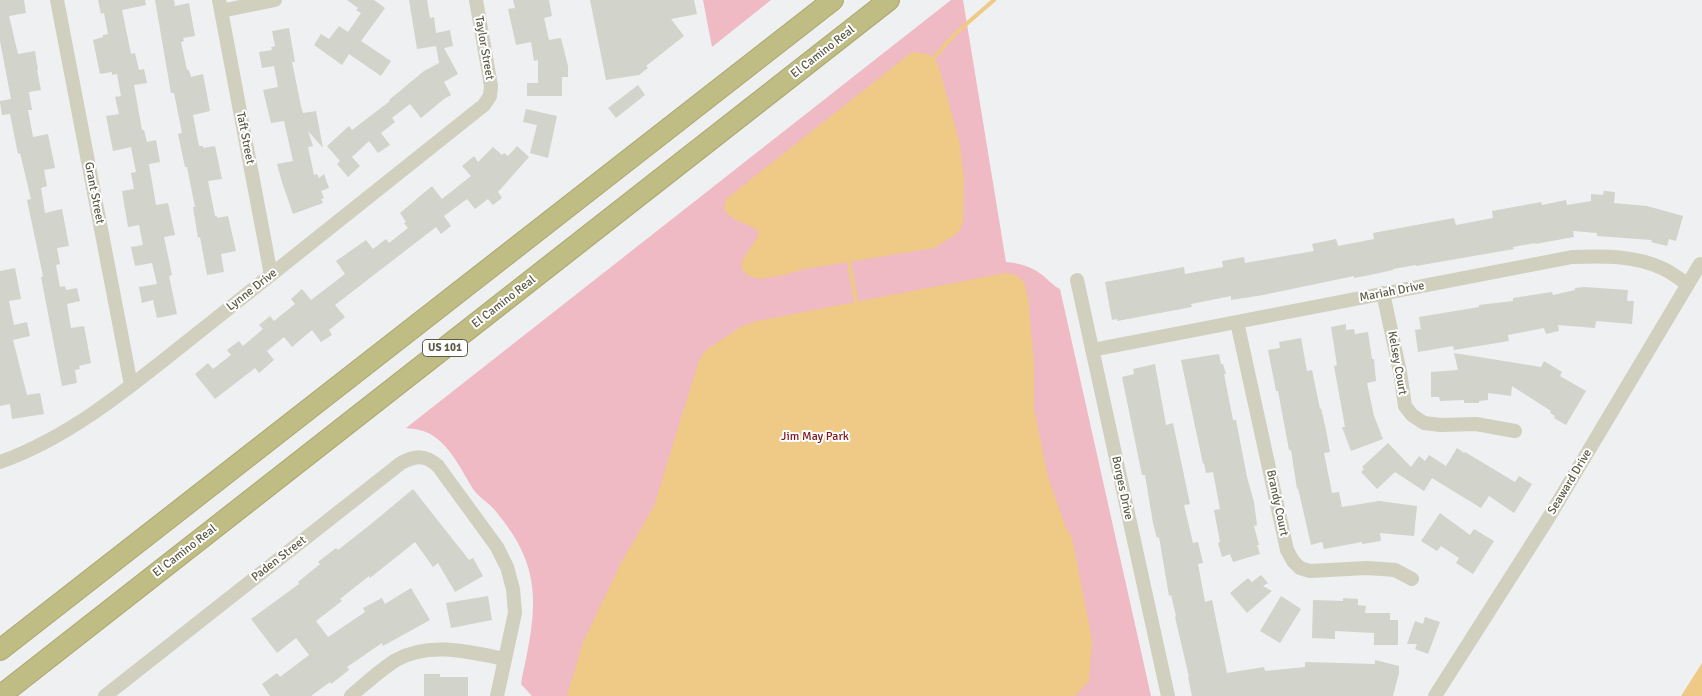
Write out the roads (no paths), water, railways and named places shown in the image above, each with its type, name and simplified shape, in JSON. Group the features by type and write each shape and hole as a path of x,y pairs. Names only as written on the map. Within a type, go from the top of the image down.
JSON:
{"highway":[{"name":"US 101","path":"0,650 833,0"},
{"name":"El Camino Real","path":"0,696 889,0"}],"street":[{"name":"Grant Street","path":"57,0 131,385"},
{"path":"220,5 275,0"},
{"name":"Taylor Street","path":"476,0 491,86 490,96"},
{"name":"Taft Street","path":"220,5 271,275"},
{"name":"Lynne Drive","path":"0,462 63,433 131,385 484,104 490,96"},
{"name":"Mariah Drive","path":"1092,350 1572,257 1627,258 1664,269 1687,284"},
{"name":"Seaward Drive","path":"1435,696 1549,517 1700,264"},
{"name":"Borges Drive","path":"1077,280 1168,696"},
{"name":"Kelsey Court","path":"1383,293 1400,372 1405,406 1412,415 1424,423 1441,425 1476,424 1515,430"},
{"name":"Brandy Court","path":"1237,322 1287,550 1292,561 1300,568 1310,571 1367,568 1395,570 1412,580"},
{"name":"Paden Street","path":"105,696 400,463 421,456 431,460 438,466 497,547 507,567 513,589 515,613 497,696"},
{"path":"351,696 395,661 419,651 448,649 505,659"}],"waterway":[{"path":"933,59 956,33 994,0"},
{"path":"849,262 856,302"}],"park label":[{"name":"Jim May Park","path":"815,437"}]}
